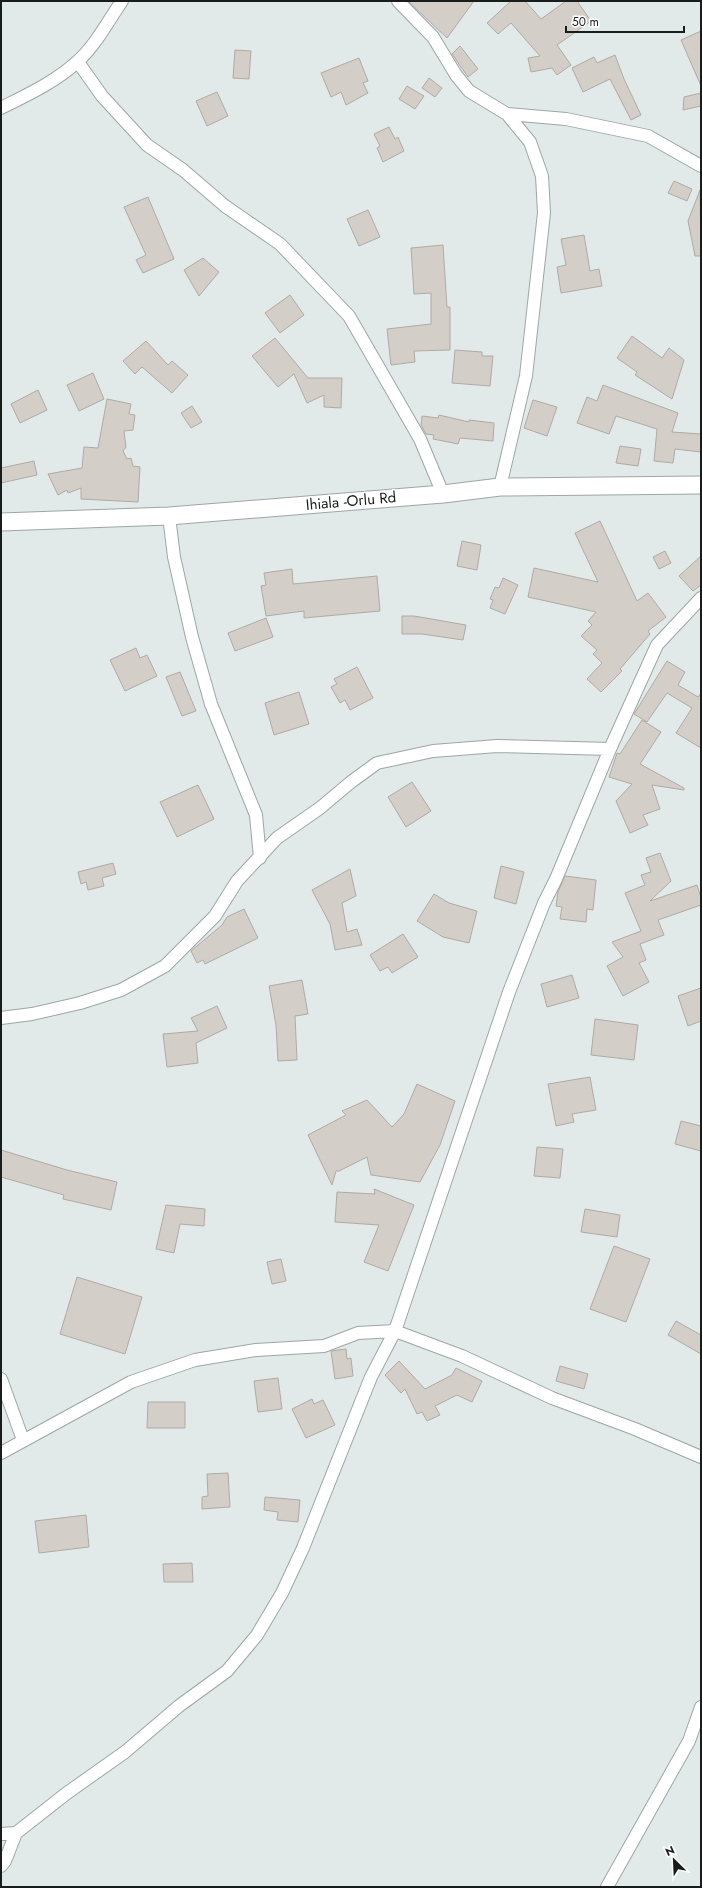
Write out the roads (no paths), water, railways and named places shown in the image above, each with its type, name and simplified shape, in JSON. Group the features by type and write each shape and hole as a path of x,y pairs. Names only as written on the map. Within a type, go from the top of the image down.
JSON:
{"main road":[{"name":"Ihiala -Orlu Rd","path":"1,522 169,516 443,494 500,487 701,485"}],"street":[{"path":"1,108 61,76 78,62 94,43 122,1"},
{"path":"398,1 433,37 456,74 469,91 507,114 530,142 542,176 544,213 526,376 500,487"},
{"path":"78,62 102,96 147,145 183,170 225,206 280,244 349,316 420,439 443,494"},
{"path":"507,114 566,119 648,136 701,166"},
{"path":"169,516 175,564 192,637 211,704 256,815 260,858"},
{"path":"1,1866 5,1861 16,1833 67,1793 125,1752 179,1706 227,1671 257,1634 282,1593 303,1548 371,1377 395,1330 509,992 544,903 556,879 610,749 657,645 701,598"},
{"path":"1,1018 32,1014 80,1003 121,990 165,966 215,916 237,881 278,838 377,764 433,751 497,746 610,749"},
{"path":"1,1453 131,1382 195,1360 256,1350 324,1346 358,1333 395,1330 462,1356 552,1398 635,1429 701,1457"},
{"path":"1,1379 23,1440"},
{"path":"607,1887 689,1741 701,1707"},
{"path":"1,1834 16,1833"}]}
